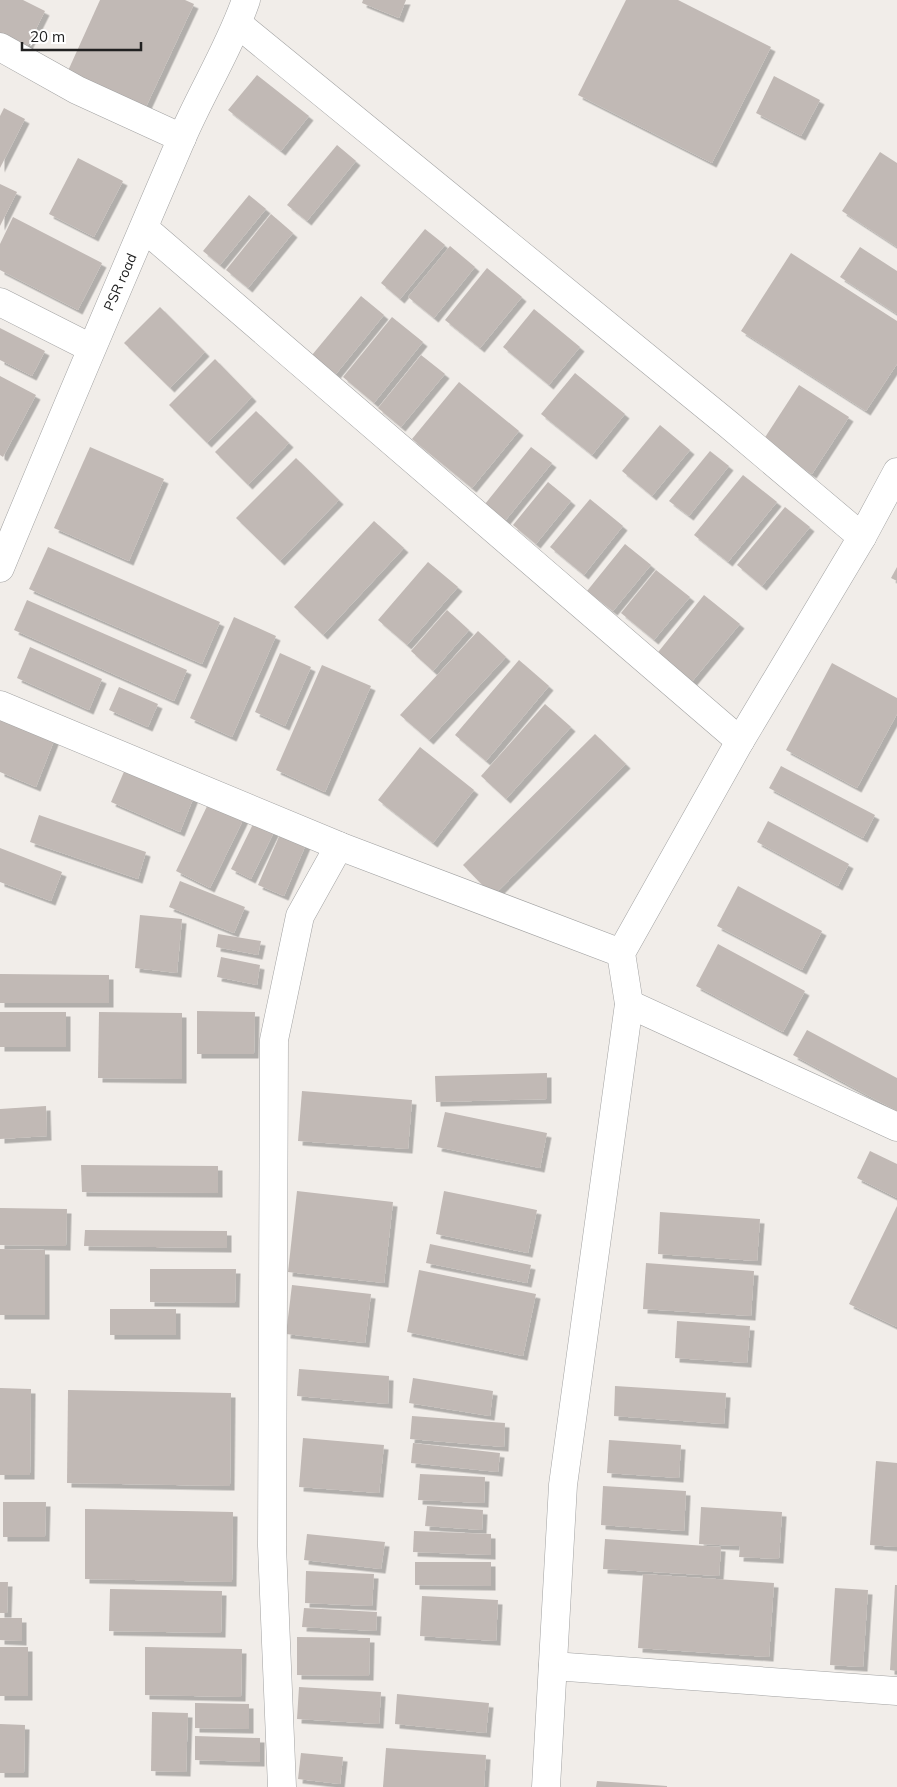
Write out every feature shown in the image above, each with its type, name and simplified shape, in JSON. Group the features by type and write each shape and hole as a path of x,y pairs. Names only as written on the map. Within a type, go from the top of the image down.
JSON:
{"street":[{"name":"PSR road","path":"0,568 182,138 242,12"},
{"path":"242,12 862,537"},
{"path":"0,47 77,90 182,138"},
{"path":"144,228 740,741"},
{"path":"0,302 92,348"},
{"path":"546,1787 563,1486 629,1004 621,953 740,741 862,537 897,472"},
{"path":"0,705 339,846 621,953"},
{"path":"282,1787 272,1546 274,1040 300,916 339,846"},
{"path":"629,1004 897,1127"},
{"path":"553,1666 897,1691"}],"building":[{"path":"0,0 23,0 45,11 25,51 0,38"},
{"path":"100,0 185,0 194,4 145,109 67,73"},
{"path":"363,0 406,0 399,18 362,3"},
{"path":"626,0 678,0 771,47 712,163 578,95"},
{"path":"257,75 309,116 281,151 228,110"},
{"path":"774,76 820,100 801,136 756,113"},
{"path":"4,108 25,119 0,168 0,116"},
{"path":"337,145 356,161 307,221 287,205"},
{"path":"880,152 897,163 897,247 842,211"},
{"path":"78,158 123,181 94,237 49,214"},
{"path":"0,184 17,192 0,226"},
{"path":"249,195 266,209 220,265 203,251"},
{"path":"271,214 293,233 248,288 226,270"},
{"path":"13,217 102,263 78,310 0,270 0,244"},
{"path":"425,229 445,245 400,299 381,283"},
{"path":"450,246 475,267 434,318 408,297"},
{"path":"860,247 897,271 897,314 840,277"},
{"path":"791,253 897,321 897,364 866,411 741,331"},
{"path":"487,268 522,297 480,348 445,320"},
{"path":"361,296 384,315 336,374 312,355"},
{"path":"160,307 205,352 170,388 124,343"},
{"path":"534,309 580,347 549,385 503,347"},
{"path":"392,317 423,342 374,403 343,377"},
{"path":"0,328 45,351 32,376 0,360"},
{"path":"421,355 445,374 401,427 378,408"},
{"path":"215,359 252,397 207,443 169,405"},
{"path":"575,373 625,414 592,455 541,414"},
{"path":"0,376 36,395 3,457 0,455"},
{"path":"459,382 519,431 472,488 412,439"},
{"path":"799,385 849,417 812,474 762,442"},
{"path":"256,411 289,443 248,485 215,452"},
{"path":"660,425 690,450 652,496 622,471"},
{"path":"90,447 164,479 129,561 54,528"},
{"path":"531,447 552,463 505,521 485,504"},
{"path":"710,451 729,466 689,516 669,501"},
{"path":"296,458 339,500 280,561 236,518"},
{"path":"743,475 777,502 728,562 694,535"},
{"path":"548,482 571,501 536,544 513,525"},
{"path":"590,499 623,526 584,575 550,547"},
{"path":"785,507 810,527 762,586 737,565"},
{"path":"374,521 404,548 323,635 294,607"},
{"path":"625,544 651,565 613,611 587,591"},
{"path":"48,547 220,622 202,664 29,589"},
{"path":"428,562 458,587 407,645 378,620"},
{"path":"897,567 897,581 891,578"},
{"path":"656,570 690,597 654,640 621,613"},
{"path":"704,595 740,624 690,684 655,656"},
{"path":"27,600 187,670 174,701 14,630"},
{"path":"447,610 469,630 433,671 411,651"},
{"path":"234,617 276,636 232,737 190,718"},
{"path":"478,631 506,657 429,740 400,715"},
{"path":"30,647 102,679 89,710 17,678"},
{"path":"280,653 311,667 285,726 255,712"},
{"path":"519,660 549,686 486,761 455,735"},
{"path":"832,663 897,698 897,714 857,788 786,750"},
{"path":"322,665 371,686 325,792 276,770"},
{"path":"119,687 158,704 148,727 109,710"},
{"path":"545,704 571,727 506,799 481,776"},
{"path":"0,711 57,733 36,787 0,772"},
{"path":"595,734 626,764 493,896 463,865"},
{"path":"420,747 474,790 433,843 378,800"},
{"path":"129,760 197,789 180,832 111,802"},
{"path":"781,766 875,815 863,838 769,788"},
{"path":"210,800 245,816 210,888 176,871"},
{"path":"39,815 146,852 138,879 30,842"},
{"path":"255,820 275,830 251,879 231,869"},
{"path":"768,821 849,864 838,886 757,842"},
{"path":"281,832 307,842 284,896 258,885"},
{"path":"0,848 62,872 51,901 0,882"},
{"path":"180,881 245,907 234,933 169,907"},
{"path":"738,886 822,931 802,970 717,926"},
{"path":"140,915 182,919 177,973 135,968"},
{"path":"218,934 261,941 258,955 216,947"},
{"path":"718,944 805,991 783,1032 696,986"},
{"path":"221,957 260,965 257,985 217,977"},
{"path":"0,974 109,975 109,1003 0,1003"},
{"path":"197,1011 255,1012 254,1054 197,1054"},
{"path":"0,1012 66,1012 66,1047 0,1047"},
{"path":"99,1012 182,1013 182,1079 98,1078"},
{"path":"807,1030 897,1078 897,1111 793,1055"},
{"path":"547,1073 547,1099 436,1102 435,1076"},
{"path":"302,1091 412,1100 408,1149 298,1141"},
{"path":"46,1106 47,1136 0,1139 0,1109"},
{"path":"445,1112 547,1133 540,1168 437,1147"},
{"path":"870,1151 897,1164 897,1198 857,1178"},
{"path":"81,1165 218,1166 218,1193 82,1192"},
{"path":"297,1191 393,1202 384,1283 288,1272"},
{"path":"444,1191 537,1210 528,1253 436,1234"},
{"path":"897,1206 897,1327 849,1304"},
{"path":"0,1208 67,1209 66,1246 0,1245"},
{"path":"660,1212 760,1219 757,1261 658,1254"},
{"path":"85,1230 227,1231 227,1248 84,1246"},
{"path":"430,1244 531,1265 527,1283 426,1263"},
{"path":"0,1249 45,1250 45,1315 0,1315"},
{"path":"646,1263 754,1271 751,1316 643,1309"},
{"path":"150,1269 236,1269 235,1303 150,1302"},
{"path":"419,1270 536,1294 523,1356 407,1332"},
{"path":"292,1285 371,1294 365,1343 286,1334"},
{"path":"110,1309 176,1309 176,1335 110,1335"},
{"path":"677,1321 750,1326 747,1363 675,1358"},
{"path":"299,1369 389,1376 388,1404 297,1396"},
{"path":"413,1378 493,1391 490,1416 409,1403"},
{"path":"615,1386 726,1393 724,1424 614,1416"},
{"path":"0,1388 31,1389 30,1475 0,1475"},
{"path":"68,1390 231,1393 230,1486 67,1483"},
{"path":"412,1416 505,1423 504,1447 410,1439"},
{"path":"303,1438 384,1445 379,1493 299,1487"},
{"path":"609,1440 681,1445 679,1478 607,1473"},
{"path":"413,1443 500,1453 498,1472 411,1463"},
{"path":"876,1461 897,1463 897,1547 870,1545"},
{"path":"420,1474 485,1477 484,1503 418,1500"},
{"path":"603,1486 686,1491 684,1531 601,1525"},
{"path":"3,1502 46,1502 45,1537 3,1537"},
{"path":"427,1506 483,1510 482,1530 425,1526"},
{"path":"701,1507 782,1512 779,1559 739,1557 740,1546 699,1544"},
{"path":"85,1509 233,1512 232,1582 85,1579"},
{"path":"414,1531 491,1534 491,1555 413,1552"},
{"path":"307,1534 385,1542 381,1569 304,1560"},
{"path":"605,1539 721,1547 719,1576 603,1569"},
{"path":"415,1562 491,1562 491,1586 415,1585"},
{"path":"306,1571 374,1574 372,1606 305,1603"},
{"path":"643,1574 774,1583 769,1657 638,1648"},
{"path":"0,1582 8,1582 7,1613 0,1613"},
{"path":"895,1585 897,1585 897,1671 890,1670"},
{"path":"835,1588 868,1590 863,1667 830,1665"},
{"path":"110,1589 222,1591 221,1633 109,1631"},
{"path":"422,1596 498,1600 496,1641 420,1636"},
{"path":"304,1608 377,1612 376,1631 302,1627"},
{"path":"0,1618 22,1618 22,1641 0,1640"},
{"path":"297,1637 370,1638 369,1676 297,1675"},
{"path":"0,1647 28,1647 28,1696 0,1696"},
{"path":"145,1647 242,1649 241,1697 145,1695"},
{"path":"299,1687 381,1692 379,1724 297,1719"},
{"path":"397,1694 489,1703 486,1733 395,1724"},
{"path":"195,1703 249,1704 249,1729 195,1728"},
{"path":"152,1712 188,1713 186,1772 151,1771"},
{"path":"0,1724 25,1725 24,1773 0,1773"},
{"path":"195,1736 260,1738 260,1762 195,1760"},
{"path":"386,1748 486,1755 484,1787 383,1787"},
{"path":"301,1753 343,1757 340,1784 298,1779"},
{"path":"597,1781 667,1786 667,1787 596,1787"}]}
